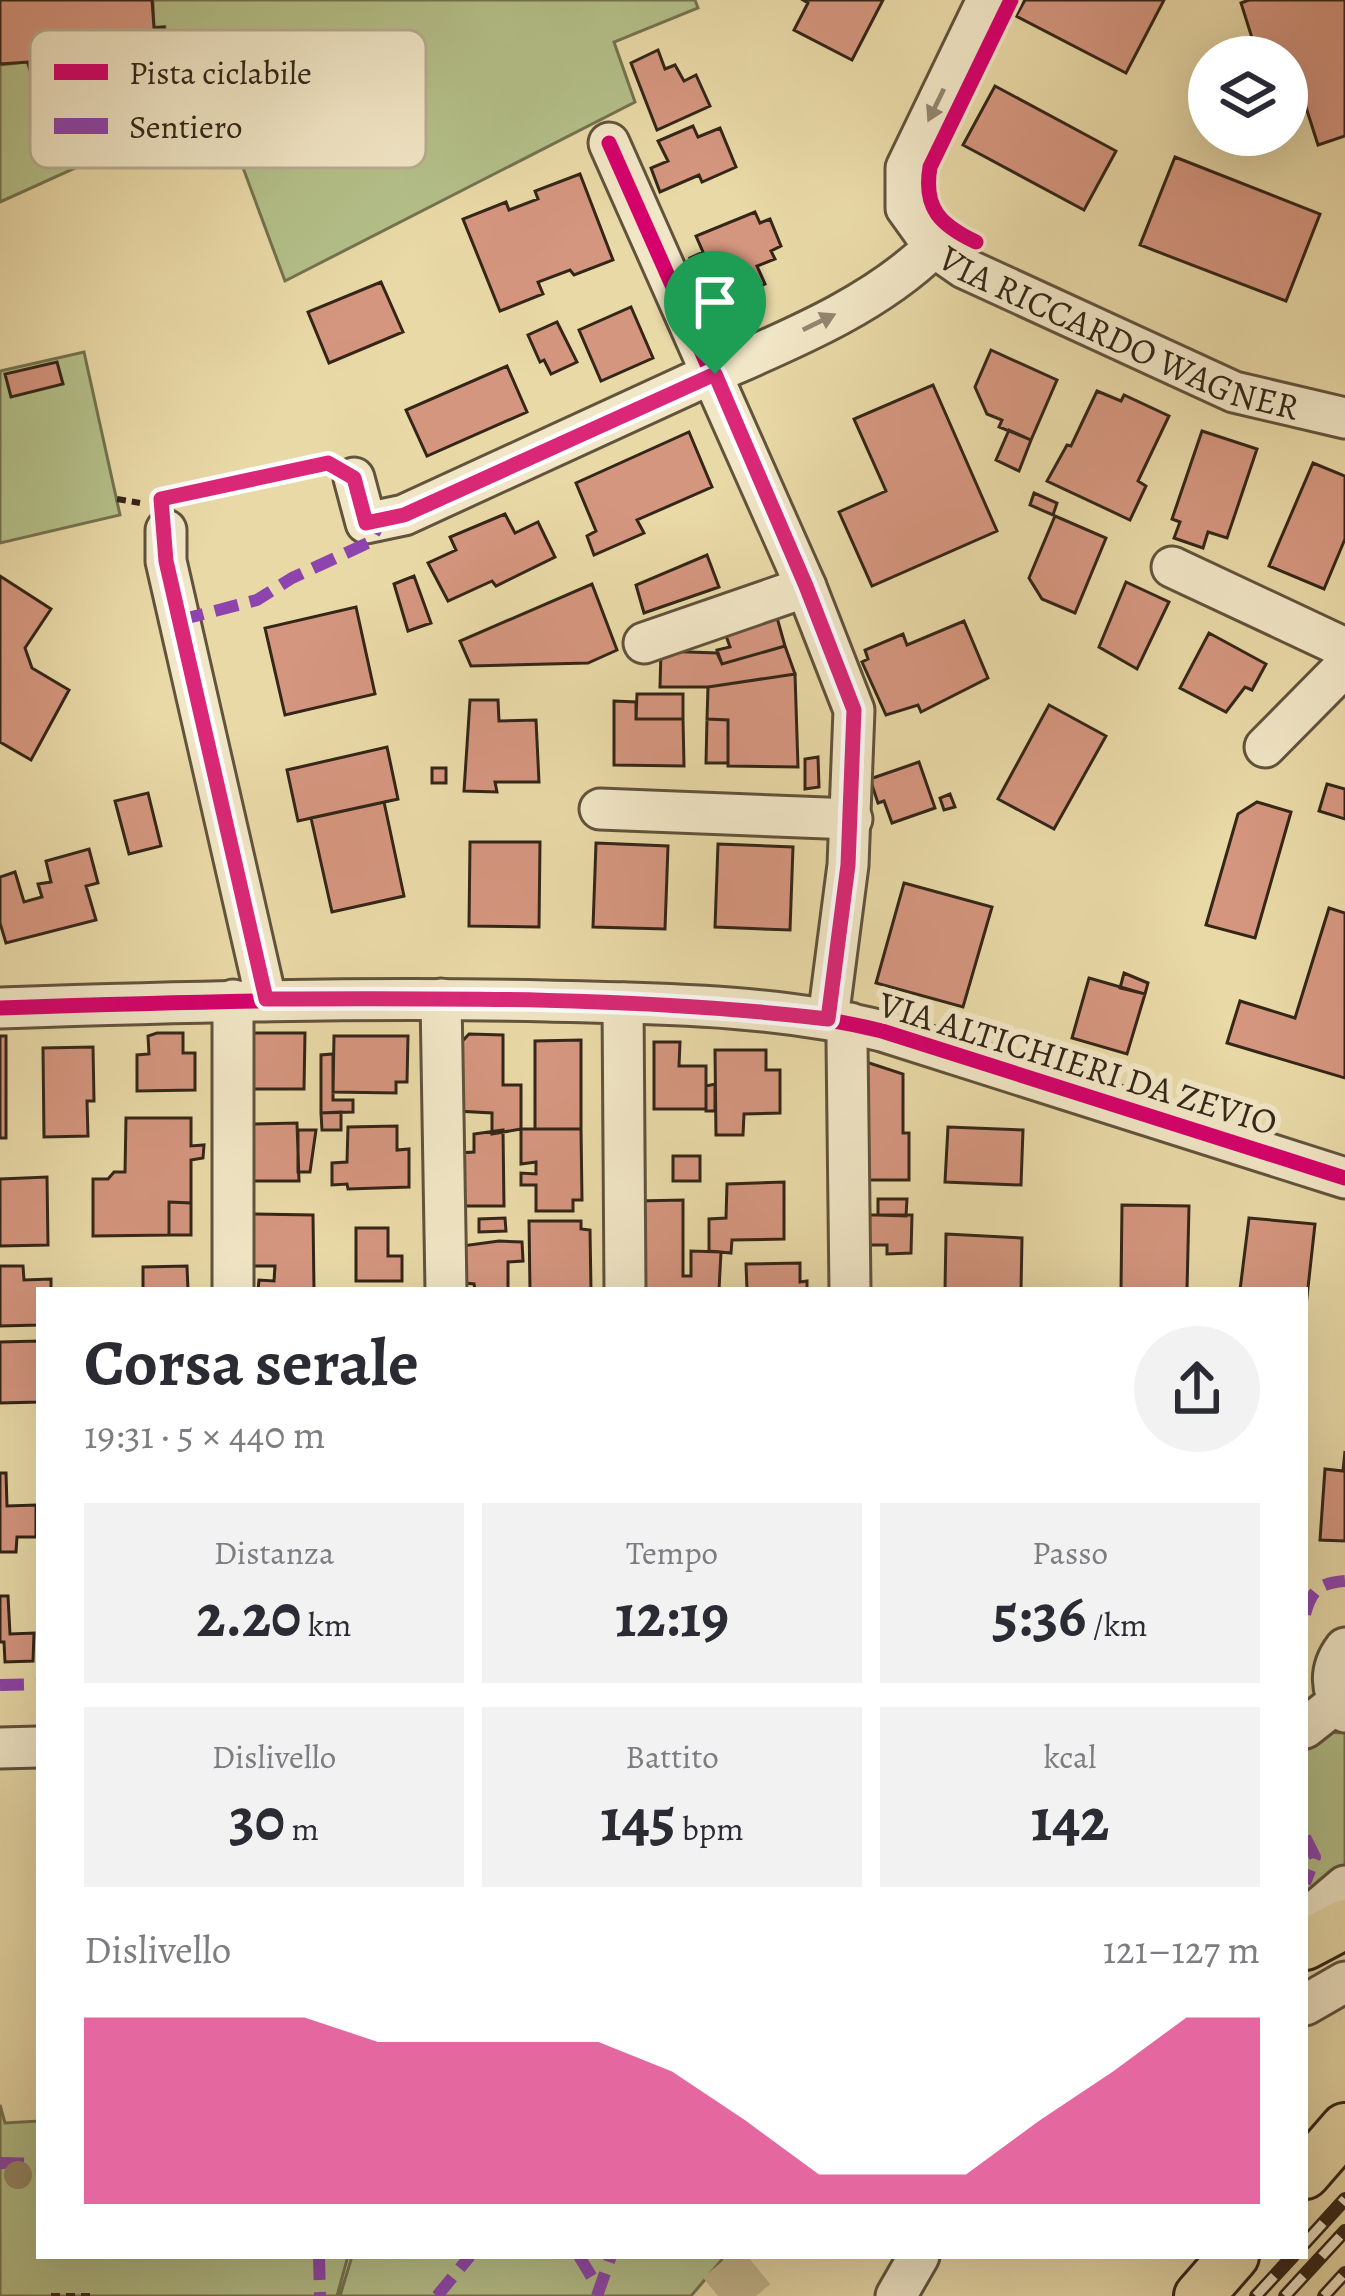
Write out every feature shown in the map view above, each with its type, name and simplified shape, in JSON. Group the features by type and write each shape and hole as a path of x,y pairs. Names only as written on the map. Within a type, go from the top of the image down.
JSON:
{"main road":[{"path":"1308,1943 1345,1924"},
{"path":"1308,2171 1345,2128"},
{"path":"1199,2296 1231,2259"}],"street":[{"path":"934,247 906,208 906,168 987,0"},
{"path":"609,142 715,374 854,710 839,1021 847,1042 850,1287"},
{"name":"VIA RICCARDO WAGNER","path":"354,478 366,523 404,515 715,374 889,286 934,247 964,268 1234,392 1345,418"},
{"path":"166,530 166,561 249,999 233,1287"},
{"path":"1172,567 1345,648"},
{"path":"644,643 806,586"},
{"path":"1265,747 1345,666"},
{"path":"600,809 852,819"},
{"name":"VIA ALTICHIERI DA ZEVIO","path":"0,1009 249,999 736,1008 839,1021 1345,1178"},
{"path":"441,999 446,1287"},
{"path":"623,1003 625,1287"},
{"path":"1308,1726 1341,1707 1329,1651"},
{"path":"0,1748 36,1747"},
{"path":"1308,1917 1345,1886"},
{"path":"1308,2003 1345,1982"},
{"path":"896,2296 917,2259"}],"path":[{"path":"166,530 161,499 328,463 354,478"},
{"path":"51,2296 91,2296"}],"green space":[{"path":"153,0 695,0 698,8 614,42 635,102 285,281 243,168 426,168 426,30 154,27"},
{"path":"27,62 30,168 75,168 0,202 0,65"},
{"path":"84,352 120,515 0,543 0,371"},
{"path":"1325,1732 1345,1733 1345,1886 1308,1906 1308,1742"},
{"path":"0,2105 5,2123 36,2121 36,2259 347,2259 337,2296 0,2296"},
{"path":"351,2259 722,2259 691,2296 340,2296"}],"building":[{"path":"0,0 152,0 154,28 164,27 164,30 30,30 30,70 28,62 0,64"},
{"path":"803,0 883,0 852,60 794,30 808,3"},
{"path":"1025,0 1164,0 1126,73 1016,16"},
{"path":"1345,0 1345,136 1318,145 1308,114 1308,36 1251,36 1241,3"},
{"path":"658,50 665,69 675,65 684,81 696,75 710,106 657,130 631,63"},
{"path":"995,86 1116,151 1084,210 963,145"},
{"path":"693,126 698,137 720,128 736,167 702,182 699,175 660,192 651,168 668,161 658,141"},
{"path":"1175,157 1320,214 1286,301 1140,245"},
{"path":"580,174 613,260 538,282 543,294 500,311 463,219 506,202 509,210 538,199 535,191"},
{"path":"755,212 760,223 770,219 781,246 771,251 775,259 757,266 765,284 749,291 745,281 706,298 690,258 703,252 696,236"},
{"path":"381,282 403,332 329,363 308,312"},
{"path":"631,307 653,358 601,381 579,330"},
{"path":"557,322 577,362 551,374 528,335"},
{"path":"991,350 1057,380 1031,440 999,427 1002,420 987,414 975,387"},
{"path":"57,362 63,384 11,397 5,374"},
{"path":"507,366 527,412 427,456 406,410"},
{"path":"933,385 997,531 872,586 839,512 886,491 854,419"},
{"path":"1097,391 1121,401 1124,395 1169,416 1138,481 1146,486 1130,520 1047,481 1067,445 1071,446"},
{"path":"1009,430 1031,440 1019,471 996,460"},
{"path":"1202,431 1257,449 1227,538 1208,532 1203,548 1174,538 1180,522 1172,519"},
{"path":"689,432 712,487 637,520 644,533 594,555 587,536 596,531 576,483"},
{"path":"1313,463 1345,476 1345,539 1324,589 1269,566"},
{"path":"1034,493 1057,503 1053,515 1030,505"},
{"path":"505,514 515,533 538,522 555,557 496,586 492,581 448,601 428,563 456,550 450,537"},
{"path":"1055,516 1106,538 1075,613 1042,599 1029,578"},
{"path":"707,555 719,587 644,613 636,585"},
{"path":"0,576 51,609 25,648 32,668 69,690 31,760 0,742"},
{"path":"414,576 431,623 408,631 394,584"},
{"path":"1126,582 1169,602 1137,669 1099,647"},
{"path":"592,584 617,650 588,663 471,666 460,641"},
{"path":"356,607 375,694 285,715 265,628"},
{"path":"776,614 785,646 722,664 717,650 730,647 723,627"},
{"path":"964,621 988,678 921,712 918,705 886,715 862,662 868,659 865,650 903,634 907,645"},
{"path":"1209,633 1266,664 1252,690 1245,687 1226,712 1180,688"},
{"path":"785,646 795,674 708,687 660,687 661,651 717,653 722,664"},
{"path":"795,674 798,767 728,766 728,720 707,719 708,687"},
{"path":"637,694 683,694 683,719 636,719"},
{"path":"470,700 498,700 499,721 536,720 539,782 495,782 497,792 464,791"},
{"path":"614,701 636,702 636,719 683,719 684,766 614,765"},
{"path":"1049,705 1106,736 1054,829 998,799"},
{"path":"707,719 728,720 728,763 706,763"},
{"path":"387,747 398,799 298,821 287,770"},
{"path":"818,757 819,787 805,789 805,759"},
{"path":"919,762 935,808 892,823 870,779"},
{"path":"432,768 446,768 446,783 432,783"},
{"path":"1327,784 1345,789 1345,819 1319,811"},
{"path":"148,793 161,846 129,854 115,801"},
{"path":"950,794 955,807 944,810 940,798"},
{"path":"384,802 404,896 332,912 311,818"},
{"path":"1257,802 1291,812 1255,938 1206,925 1238,814"},
{"path":"470,842 540,842 539,927 469,926"},
{"path":"596,843 668,846 665,929 593,927"},
{"path":"718,844 793,847 790,930 715,927"},
{"path":"89,849 98,883 86,886 96,920 6,943 0,923 0,877 15,872 24,902 42,897 38,884 51,882 46,861"},
{"path":"904,883 992,907 963,1007 876,983"},
{"path":"1329,908 1345,913 1345,1078 1227,1043 1240,1001 1295,1018"},
{"path":"1124,973 1148,983 1145,994 1120,988"},
{"path":"1089,978 1145,994 1127,1054 1072,1038"},
{"path":"183,1033 183,1053 195,1053 195,1090 137,1091 137,1055 149,1054 148,1036"},
{"path":"250,1033 305,1033 304,1089 250,1089"},
{"path":"469,1034 503,1035 503,1085 521,1085 521,1129 492,1134 492,1113 457,1111 456,1048"},
{"path":"0,1036 6,1036 6,1138 0,1138"},
{"path":"334,1036 408,1036 407,1082 396,1082 396,1093 333,1092"},
{"path":"581,1040 581,1129 535,1129 535,1041"},
{"path":"654,1042 680,1042 679,1066 706,1066 706,1109 654,1109"},
{"path":"93,1047 94,1101 87,1101 88,1136 44,1137 43,1048"},
{"path":"715,1050 766,1050 766,1070 780,1070 780,1113 744,1114 743,1135 716,1135"},
{"path":"333,1054 333,1100 353,1100 353,1112 321,1113 321,1055"},
{"path":"851,1057 903,1074 909,1180 851,1180"},
{"path":"715,1084 715,1111 706,1111 706,1086"},
{"path":"341,1112 341,1130 322,1130 321,1113"},
{"path":"126,1118 191,1118 191,1146 204,1145 203,1158 191,1160 191,1203 169,1202 169,1235 93,1236 93,1179 125,1172"},
{"path":"297,1123 299,1181 251,1181 251,1124"},
{"path":"397,1126 397,1150 409,1149 409,1187 332,1185 332,1163 347,1162 348,1127"},
{"path":"948,1127 1023,1130 1021,1185 945,1182"},
{"path":"521,1129 581,1129 582,1200 573,1200 573,1211 536,1211 536,1185 521,1185 521,1173 536,1174 536,1162 521,1164"},
{"path":"298,1130 316,1130 310,1172 298,1172"},
{"path":"503,1130 504,1206 458,1206 458,1153 474,1152 474,1134"},
{"path":"673,1156 700,1156 700,1181 673,1181"},
{"path":"47,1177 48,1245 0,1246 0,1179"},
{"path":"784,1182 784,1239 732,1240 731,1253 709,1251 709,1219 726,1218 727,1184"},
{"path":"878,1199 907,1199 906,1216 878,1215"},
{"path":"683,1200 683,1276 691,1276 691,1251 721,1252 719,1287 641,1287 638,1201"},
{"path":"169,1202 191,1203 191,1235 169,1235"},
{"path":"1122,1205 1189,1206 1187,1287 1121,1287"},
{"path":"252,1214 313,1215 314,1287 258,1287 259,1280 274,1281 275,1266 252,1266"},
{"path":"854,1215 912,1215 911,1253 887,1254 887,1245 854,1245"},
{"path":"505,1218 506,1231 479,1232 479,1219"},
{"path":"1249,1218 1315,1224 1308,1288 1240,1287"},
{"path":"529,1221 581,1221 581,1229 590,1230 591,1287 530,1287"},
{"path":"356,1228 388,1228 388,1256 402,1256 402,1281 356,1281"},
{"path":"946,1234 1022,1238 1021,1287 945,1287"},
{"path":"522,1242 523,1261 508,1262 508,1287 474,1287 463,1283 462,1246"},
{"path":"800,1263 800,1282 807,1281 807,1287 747,1287 746,1264"},
{"path":"0,1266 23,1266 24,1280 51,1279 51,1287 36,1287 36,1325 0,1326"},
{"path":"187,1266 188,1287 143,1287 143,1267"},
{"path":"36,1341 36,1402 0,1403 0,1342"},
{"path":"1345,1451 1345,1541 1320,1540 1325,1469 1343,1471"},
{"path":"0,1473 6,1473 7,1506 36,1505 36,1537 17,1537 16,1552 0,1552"},
{"path":"0,1596 8,1596 10,1634 34,1633 33,1661 5,1662"}],"tunnel":[{"path":"718,2296 763,2259"}],"railway":[{"path":"1308,2240 1345,2199"},
{"path":"1285,2296 1345,2231"},
{"path":"1256,2296 1290,2259"},
{"path":"1324,2296 1345,2273"}],"marked path":[{"path":"180,620 257,600 370,542 381,520"},
{"path":"1308,1606 1318,1589 1345,1581"},
{"path":"0,1685 36,1684"},
{"path":"1308,1843 1315,1857 1308,1875"},
{"path":"0,2163 36,2164"},
{"path":"319,2259 320,2296"},
{"path":"437,2296 468,2259"},
{"path":"581,2259 599,2289"},
{"path":"597,2296 610,2259"}],"cycle path":[{"path":"976,242 937,214 929,194 930,167 1011,0"},
{"path":"609,143 806,587 854,710 848,865 828,1019"},
{"path":"0,1008 478,1000 673,1005 799,1015 882,1031 1345,1178"}],"route":[{"path":"715,374 854,710 852,819 828,1019 736,1008 623,1003 266,999 166,561 161,499 328,463 354,478 366,523 404,515 715,374"}]}
